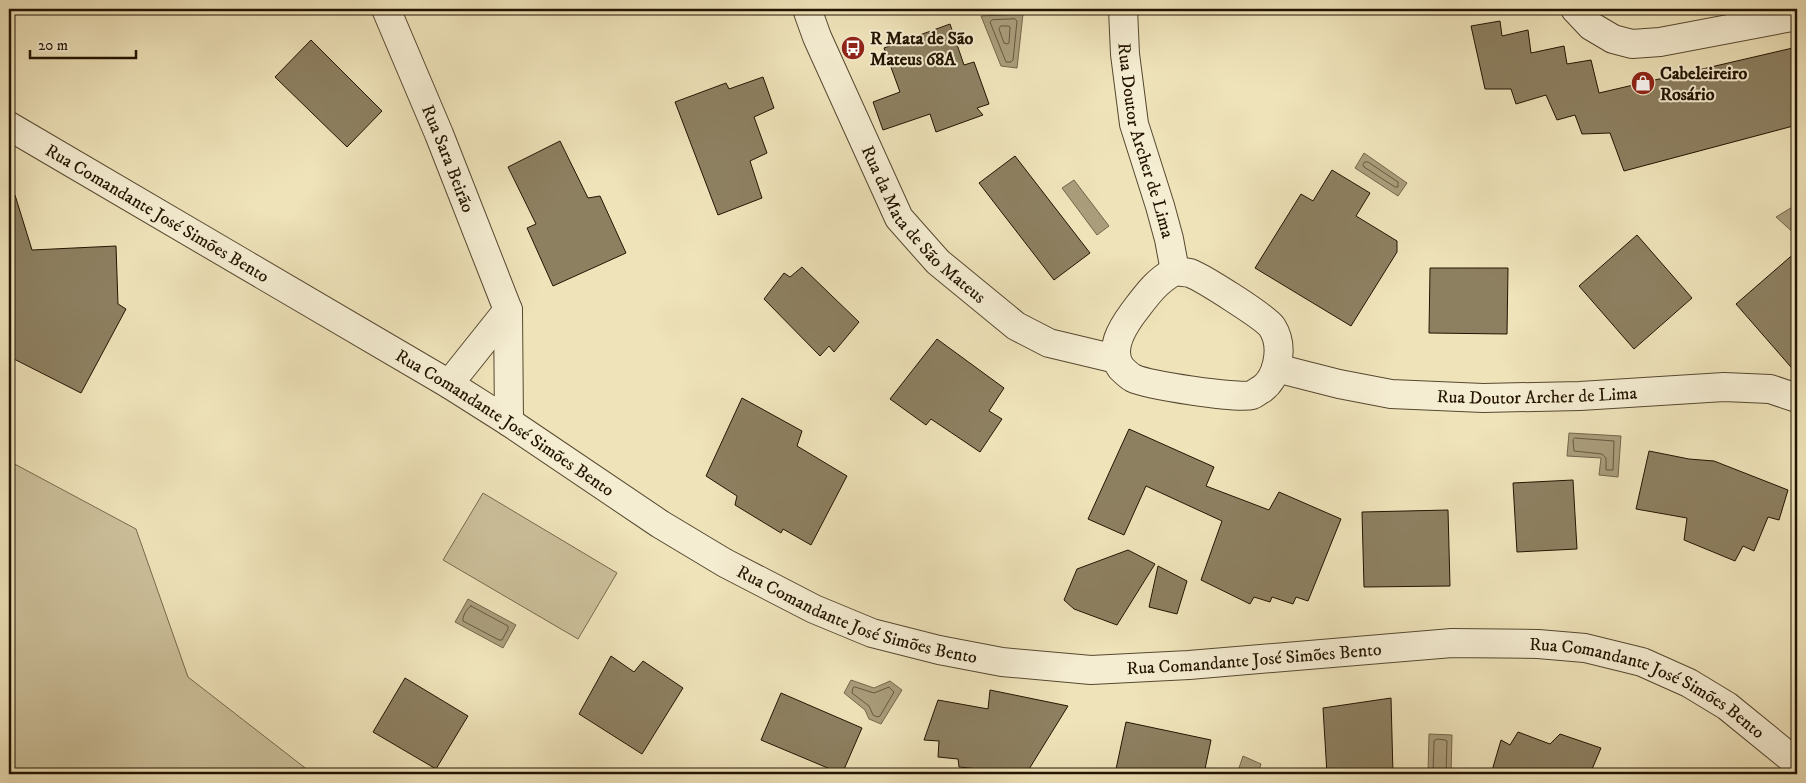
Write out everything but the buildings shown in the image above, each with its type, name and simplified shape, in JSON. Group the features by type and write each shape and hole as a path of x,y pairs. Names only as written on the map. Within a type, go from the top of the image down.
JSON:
{"street":[{"name":"Rua Sara Beirão","path":"386,9 439,134 508,310 509,422"},
{"name":"Rua da Mata de São Mateus","path":"807,9 817,37 899,218 938,262 1016,326 1049,344 1116,359"},
{"name":"Rua Doutor Archer de Lima","path":"1124,9 1125,54 1134,124 1162,214 1175,271"},
{"path":"1575,9 1591,26 1613,39 1632,44 1695,36 1779,15"},
{"name":"Rua Comandante José Simões Bento","path":"9,126 449,384 509,422 660,524 725,563 814,609 872,633 939,650 1002,662 1091,670 1208,664 1452,643 1538,644 1584,648 1642,662 1689,683 1727,706 1797,763"},
{"path":"1175,271 1189,273 1205,281 1272,326 1278,340 1279,354 1273,376 1265,387 1252,395 1232,396 1179,389 1133,378 1122,369 1116,359 1116,347 1126,322 1153,286 1163,277 1175,271"},
{"path":"449,384 508,310"},
{"name":"Rua Doutor Archer de Lima","path":"1276,368 1339,384 1392,394 1483,398 1580,396 1724,387 1770,389 1797,398"}],"shaded area":[{"path":"9,461 136,529 188,677 313,774 9,774"},
{"path":"483,493 617,573 578,639 443,560"}],"water":[{"path":"1023,14 1017,68 1001,66 981,16"},
{"path":"1364,153 1407,183 1398,196 1355,168"},
{"path":"1074,180 1109,226 1097,235 1062,188"},
{"path":"1794,206 1797,208 1797,236 1776,217"},
{"path":"1569,433 1621,436 1618,477 1599,475 1601,458 1567,456"},
{"path":"468,599 516,625 503,648 455,622"},
{"path":"851,680 874,688 890,681 902,690 881,724 869,719 865,710 844,693"},
{"path":"1429,734 1452,735 1451,773 1428,773"},
{"path":"1243,756 1261,764 1258,774 1237,774"}],"place":[{"name":"R Mata de São Mateus 68A","path":"853,48"},
{"name":"Cabeleireiro Rosário","path":"1643,83"}]}
